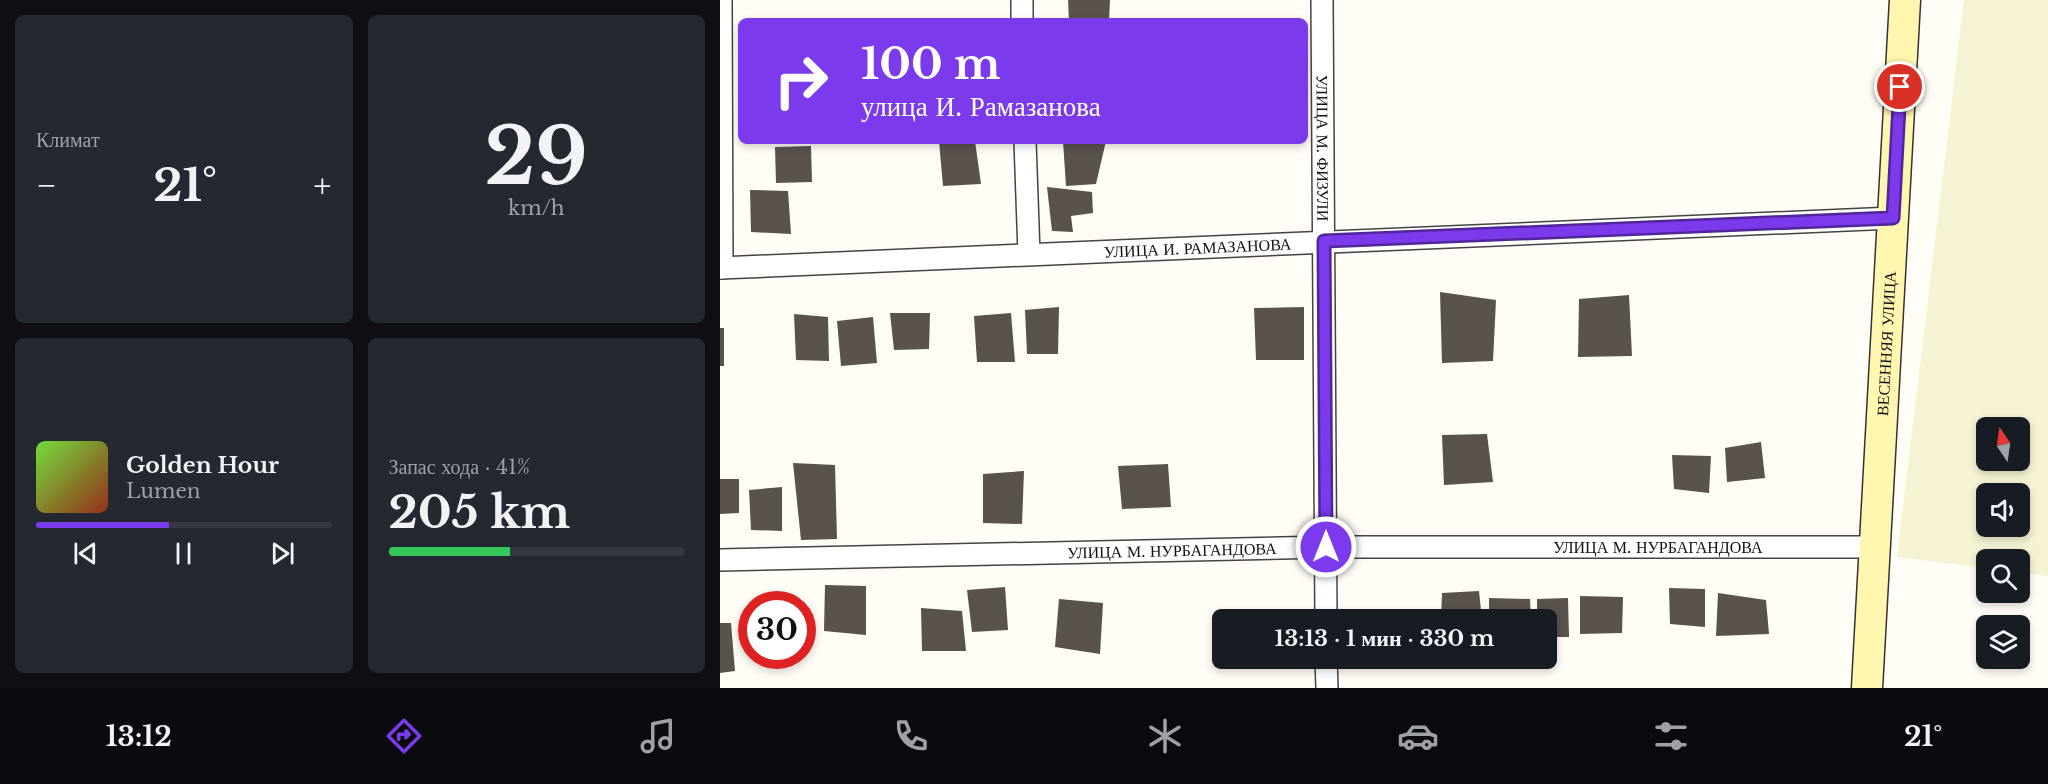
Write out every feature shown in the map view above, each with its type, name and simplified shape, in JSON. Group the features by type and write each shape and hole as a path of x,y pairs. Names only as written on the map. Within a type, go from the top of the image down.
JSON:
{"street":[{"path":"721,0 721,268"},
{"path":"1022,0 1022,18"},
{"name":"УЛИЦА М. ФИЗУЛИ","path":"1322,0 1326,609"},
{"name":"ВЕСЕННЯЯ УЛИЦА","path":"1867,688 1905,0"},
{"path":"1026,144 1029,254"},
{"name":"УЛИЦА И. РАМАЗАНОВА","path":"721,268 1893,218"},
{"name":"УЛИЦА М. НУРБАГАНДОВА","path":"720,560 1326,547 1874,547"},
{"path":"1326,669 1327,688"}],"shaded area":[{"path":"1964,0 2048,0 2048,576 2030,574 2030,549 1976,549 1976,567 1897,557"}],"building":[{"path":"1068,0 1110,0 1109,18 1069,18"},
{"path":"939,144 975,144 981,184 943,186"},
{"path":"1063,144 1105,144 1096,184 1066,186"},
{"path":"811,146 812,182 776,183 775,147"},
{"path":"1047,187 1092,192 1093,213 1071,216 1073,232 1052,231"},
{"path":"750,190 788,191 791,234 751,232"},
{"path":"1440,292 1496,300 1493,361 1442,363"},
{"path":"1629,295 1632,356 1578,357 1579,299"},
{"path":"1059,307 1058,354 1027,354 1025,310"},
{"path":"1304,307 1304,360 1256,360 1254,308"},
{"path":"890,313 930,313 929,349 894,350"},
{"path":"1011,313 1015,362 977,362 974,316"},
{"path":"794,314 828,317 829,361 796,360"},
{"path":"873,317 877,363 841,366 837,321"},
{"path":"720,328 724,328 724,366 720,366"},
{"path":"1487,434 1493,482 1444,485 1442,435"},
{"path":"1761,442 1765,478 1727,482 1725,448"},
{"path":"1672,455 1711,456 1709,493 1674,489"},
{"path":"793,463 835,465 837,539 801,540"},
{"path":"1168,464 1171,507 1122,509 1118,466"},
{"path":"1024,471 1022,524 983,523 983,474"},
{"path":"720,479 739,479 739,513 720,514"},
{"path":"782,487 782,531 751,530 749,490"},
{"path":"825,585 866,586 866,635 824,631"},
{"path":"1005,587 1008,630 972,632 967,590"},
{"path":"1669,588 1705,589 1705,627 1670,624"},
{"path":"1479,591 1481,609 1441,609 1442,593"},
{"path":"1718,593 1766,600 1769,634 1716,636"},
{"path":"1580,596 1623,597 1622,633 1580,634"},
{"path":"1489,598 1530,599 1530,609 1489,609"},
{"path":"1568,598 1569,637 1557,637 1557,609 1537,609 1537,599"},
{"path":"1059,599 1103,603 1100,654 1055,647"},
{"path":"921,608 962,611 966,651 922,651"},
{"path":"720,623 731,623 735,671 720,673"}],"route":[{"path":"1326,547 1324,241 1893,218 1900,87"}]}
